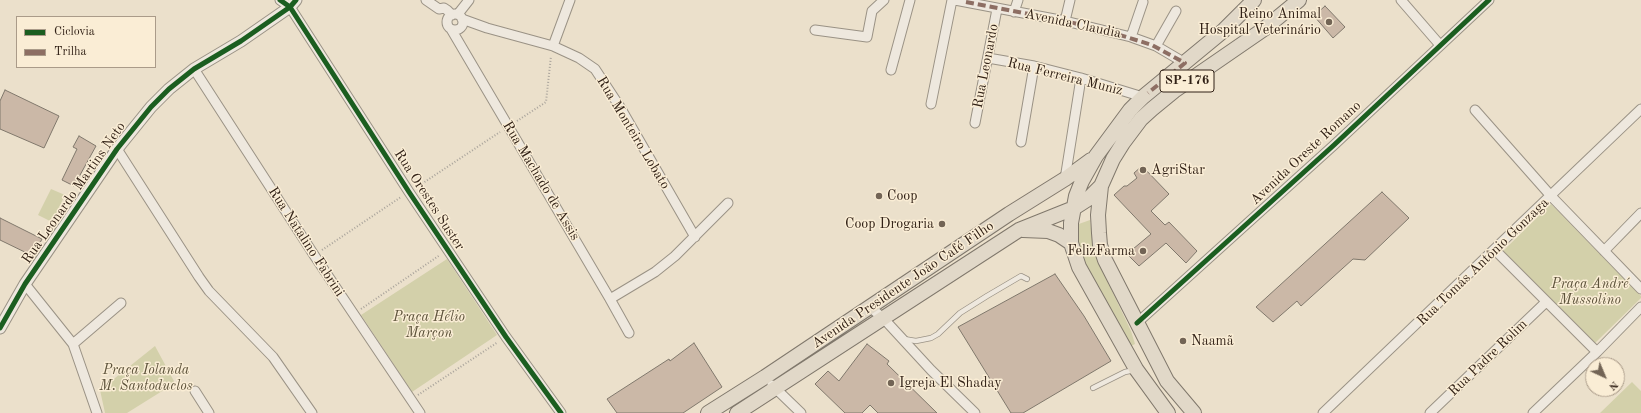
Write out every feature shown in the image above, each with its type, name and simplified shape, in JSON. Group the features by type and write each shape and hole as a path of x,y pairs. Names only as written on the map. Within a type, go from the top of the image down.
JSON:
{"main road":[{"name":"SP-176","path":"1168,413 1136,369 1081,272 1071,243 1071,223 1074,208 1079,188 1096,156 1116,127 1143,97 1222,31 1254,0"},
{"name":"SP-176","path":"1194,413 1167,381 1111,273 1100,245 1098,215 1101,186 1107,170 1123,143 1141,119 1179,87 1264,29 1299,0"},
{"name":"Avenida Presidente João Café Filho","path":"708,413 765,377 1009,214 1065,179 1096,156"},
{"name":"Avenida Presidente João Café Filho","path":"737,413 884,319 1018,230 1074,208 1088,199 1101,186"},
{"path":"1018,230 1048,231 1059,235 1071,243"},
{"path":"1136,369 1149,370 1167,381"}],"street":[{"name":"Rua Orestes Suster","path":"280,0 293,4 409,192 506,337 561,413"},
{"path":"426,0 439,9 444,8 463,22 460,28 455,30 451,29"},
{"path":"455,17 470,0"},
{"path":"552,46 570,0"},
{"path":"815,30 867,37 872,11 884,0"},
{"path":"891,70 910,0"},
{"path":"931,104 954,0"},
{"name":"Avenida Claudia","path":"954,0 966,1 997,9 1065,21 1131,37 1156,46 1185,63"},
{"path":"1014,12 1018,0"},
{"path":"1065,21 1070,0"},
{"path":"1401,0 1440,45"},
{"name":"Avenida Oreste Romano","path":"1137,323 1334,145 1489,0"},
{"path":"1131,37 1143,2"},
{"name":"Rua Leonardo Martins Neto","path":"0,328 25,284 117,149 151,107 169,89 194,69 241,41 293,4"},
{"name":"Rua Leonardo","path":"975,123 997,9"},
{"path":"1156,46 1176,11"},
{"name":"Rua Machado de Assis","path":"455,17 448,26 610,298 629,333"},
{"name":"Rua Monteiro Lobato","path":"455,17 486,28 552,46 579,58 594,69 620,107 695,236"},
{"name":"Rua Ferreira Muniz","path":"988,58 1034,66 1081,78 1143,97"},
{"path":"1021,142 1034,66"},
{"name":"Rua Natalino Fabrini","path":"194,69 314,255 420,413"},
{"path":"1065,179 1081,78"},
{"name":"Rua Tomás Antônio Gonzaga","path":"1323,413 1641,109"},
{"path":"1475,110 1551,196 1641,289"},
{"path":"117,149 202,282 273,357 312,413"},
{"path":"610,298 655,272 675,256 728,202"},
{"path":"1604,251 1641,213"},
{"path":"1495,250 1597,352"},
{"path":"25,284 73,344 97,413"},
{"name":"Rua Padre Rolim","path":"1430,413 1546,302"},
{"path":"73,344 121,303"},
{"path":"870,307 884,319 931,370 976,413"},
{"path":"1533,413 1597,352 1641,307"},
{"path":"765,377 801,413"},
{"path":"195,391 209,413"}],"lane":[{"path":"902,339 916,341 931,338 969,307 1018,278 1023,276 1027,279"},
{"path":"1093,388 1125,372 1136,369"}],"path":[{"path":"314,255 546,102 552,46"},
{"path":"354,314 447,249"},
{"path":"411,400 506,337"}],"green space":[{"path":"51,189 65,195 52,222 38,215"},
{"name":"Praça André Mussolino","path":"1551,204 1641,296 1641,298 1594,344 1503,251"},
{"path":"1090,220 1093,246 1100,266 1131,331 1135,344 1131,346 1078,256 1076,225"},
{"name":"Praça Hélio Marçon","path":"447,259 497,335 412,392 361,315"},
{"name":"Praça Iolanda M. Santoduclos","path":"155,346 175,383 127,413 105,413 100,390"},
{"path":"1632,382 1641,391 1641,413 1600,413 1617,397 1625,397 1625,389"}],"building":[{"name":"Reino Animal Hospital Veterinário","path":"1325,6 1345,27 1333,38 1314,16"},
{"path":"5,90 59,116 44,148 0,129 0,101"},
{"path":"79,136 96,146 74,186 62,180 77,149 73,147"},
{"path":"1142,166 1169,194 1151,211 1165,225 1169,222 1197,251 1186,263 1166,243 1139,266 1127,254 1151,234 1114,195 1124,186 1127,186 1137,178 1134,173"},
{"path":"1382,192 1409,218 1365,260 1353,259 1301,306 1297,301 1273,322 1256,307"},
{"path":"0,218 42,239 33,256 0,240"},
{"path":"1055,274 1084,316 1111,361 1023,413 1011,413 958,327"},
{"path":"694,343 722,387 683,413 617,413 607,399 669,359 670,361"},
{"path":"867,344 889,361 887,364 937,413 878,413 870,405 862,413 845,413 815,384 828,371 839,381"}],"marked path":[{"path":"966,2 1065,21 1107,31 1152,45 1185,63 1148,93"}],"cycle path":[{"path":"280,0 290,7 409,192 506,337 561,413"},
{"path":"0,328 25,284 117,149 151,107 169,89 194,69 241,41 290,7 296,0"},
{"path":"1137,323 1334,145 1489,0"}],"place":[{"name":"Reino Animal Hospital Veterinário","path":"1329,22"},
{"name":"AgriStar","path":"1143,170"},
{"name":"Coop","path":"879,196"},
{"name":"Coop Drogaria","path":"942,224"},
{"name":"FelizFarma","path":"1143,251"},
{"name":"Naamã","path":"1183,341"},
{"name":"Igreja El Shaday","path":"891,383"}]}
